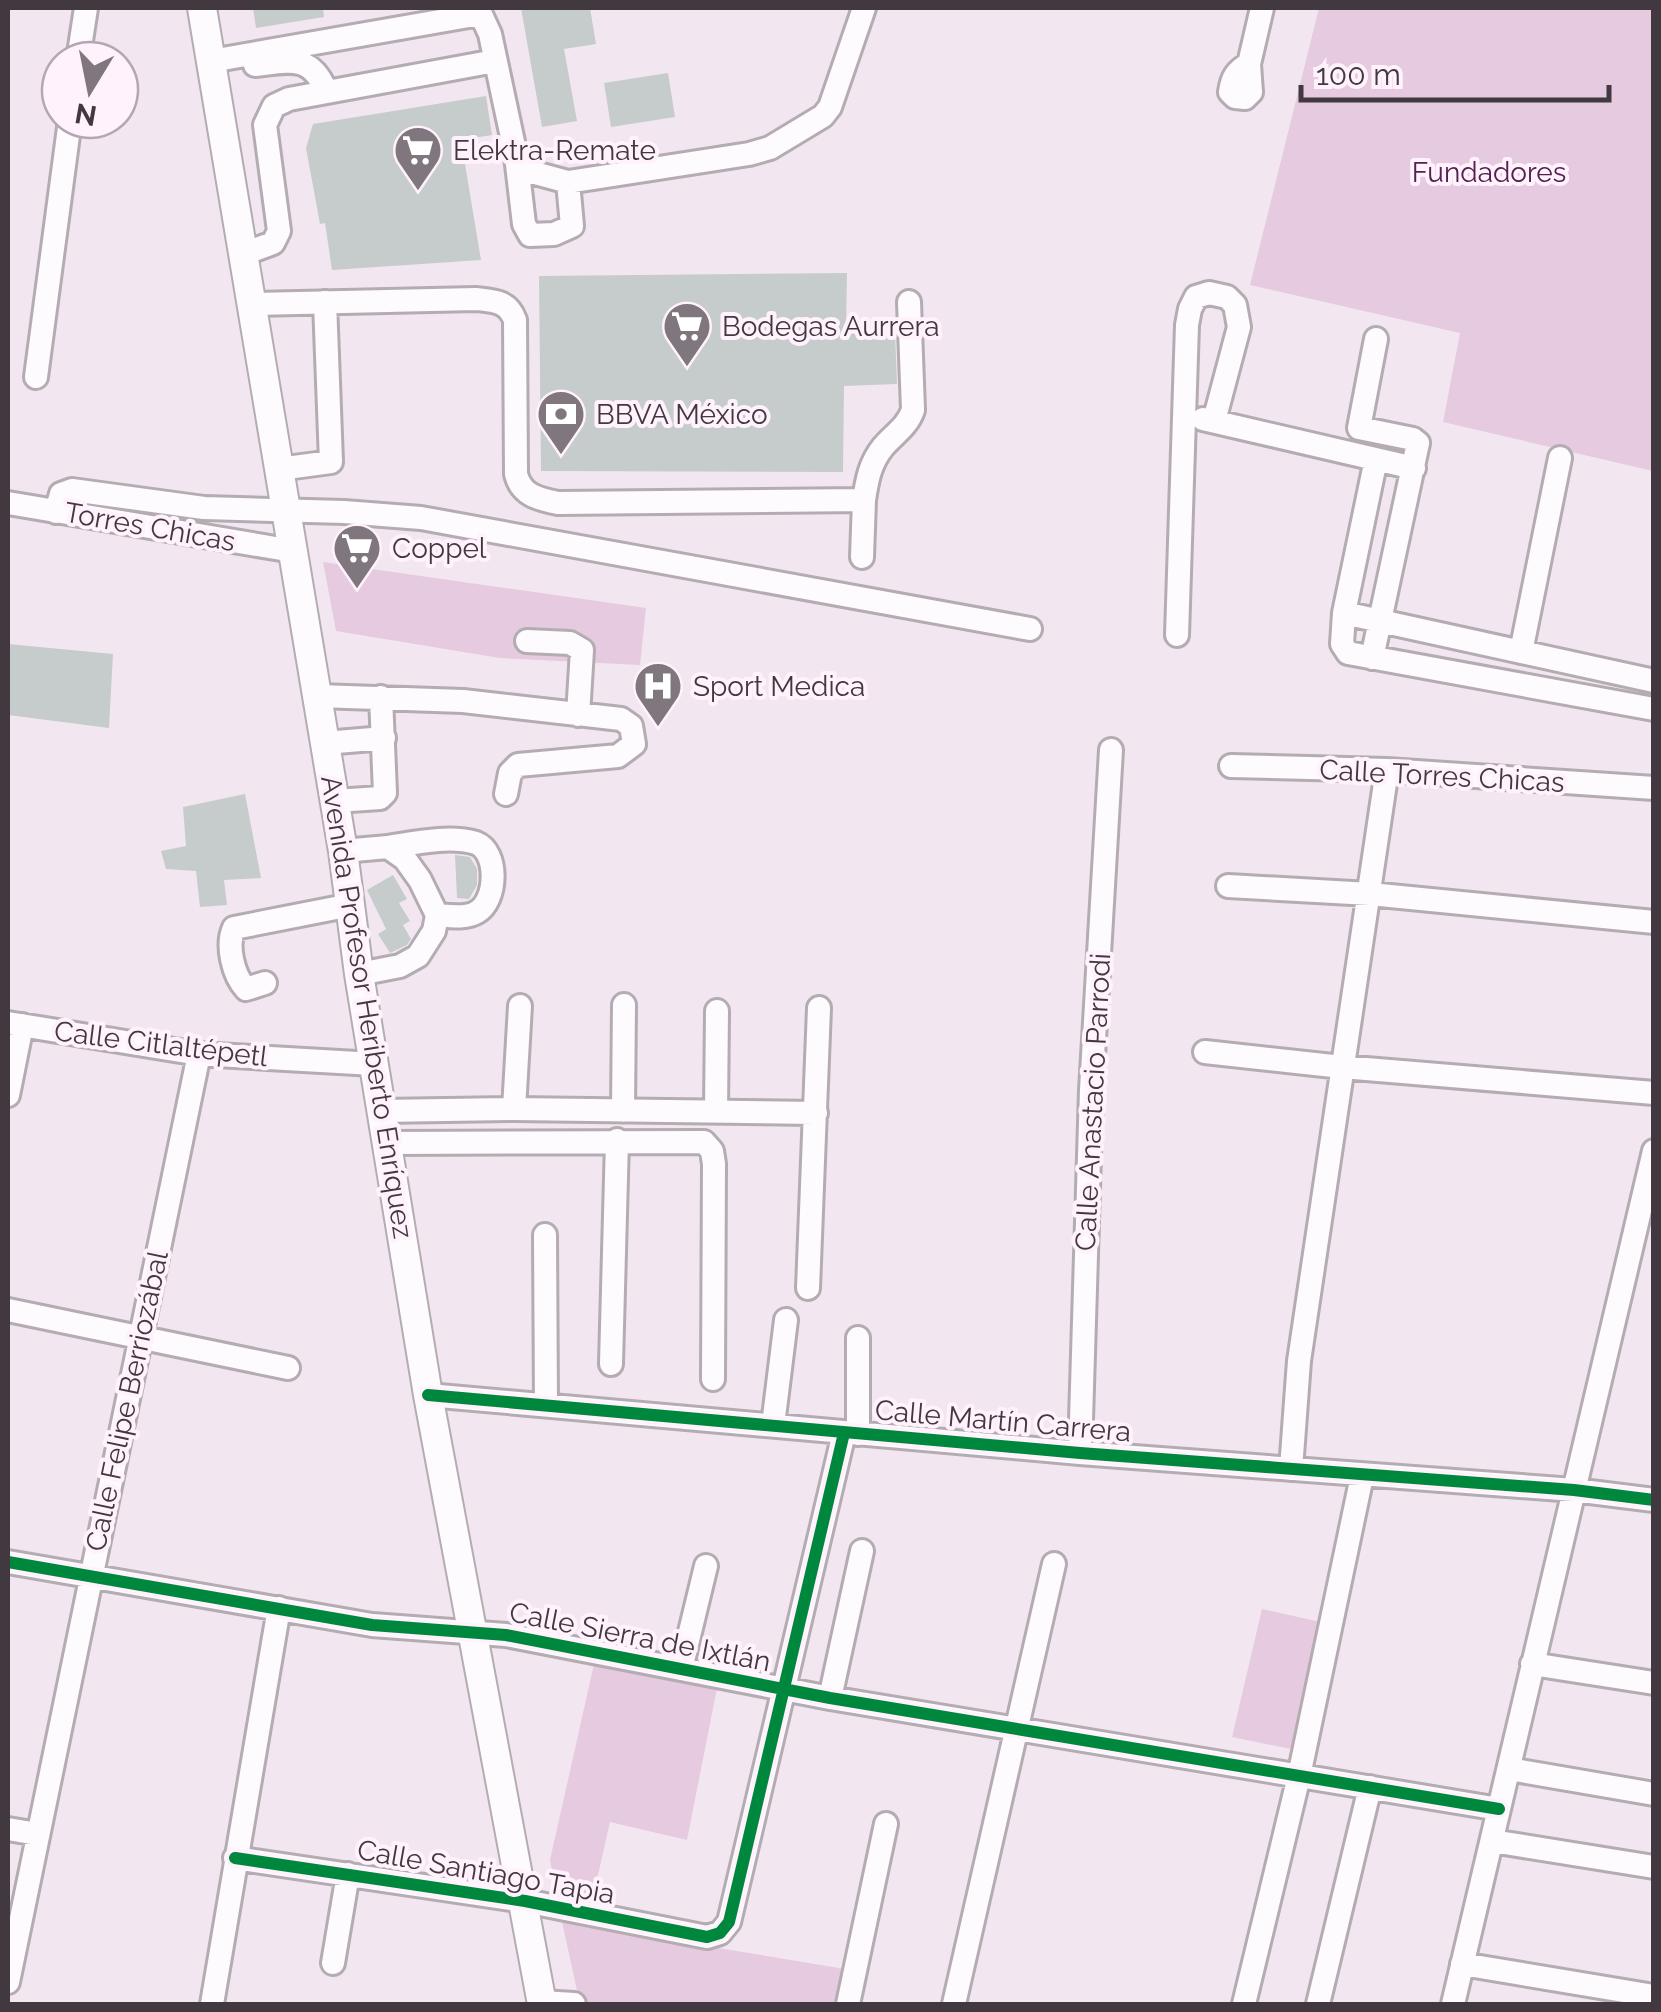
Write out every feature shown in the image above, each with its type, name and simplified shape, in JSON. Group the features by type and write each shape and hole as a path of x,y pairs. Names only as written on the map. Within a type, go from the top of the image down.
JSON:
{"main road":[{"name":"Avenida Profesor Heriberto Enríquez","path":"202,8 318,696 428,1396 542,2003"}],"street":[{"path":"81,40 86,8"},
{"path":"516,156 531,172 568,182 770,148 830,107 864,8"},
{"path":"1249,64 1262,8"},
{"path":"212,67 250,52 479,11 488,26 516,156 524,224 530,234 554,234 572,226 568,182"},
{"path":"212,67 298,62 312,67 326,92"},
{"path":"243,254 273,243 279,231 265,124 267,115 280,102 496,62"},
{"path":"36,376 67,140"},
{"path":"1177,635 1190,308 1196,297 1216,294 1226,297 1239,317 1237,340 1214,422"},
{"path":"252,304 476,299 502,302 510,308 514,320 516,474 526,493 539,500 864,500"},
{"path":"279,470 331,462 325,302"},
{"path":"862,557 864,500 872,464 906,425 913,410 909,302"},
{"path":"1376,340 1359,428 1366,457 1341,638 1344,648 1372,658 1654,709"},
{"path":"1185,416 1414,468"},
{"path":"1359,428 1416,441 1414,468 1372,658"},
{"path":"1520,652 1560,458"},
{"path":"56,512 61,494 72,490 204,508 422,518 1030,629"},
{"name":"Torres Chicas","path":"8,504 293,551"},
{"path":"1344,612 1654,681"},
{"path":"527,642 570,643 582,650 578,715"},
{"path":"318,696 463,700 621,719 632,726 634,744 618,756 518,764 510,773 506,794"},
{"path":"335,801 382,796 387,788 381,697"},
{"path":"325,743 384,738"},
{"name":"Calle Anastacio Parrodi","path":"1080,1453 1091,1090 1111,750"},
{"name":"Calle Torres Chicas","path":"1231,766 1387,770 1654,788"},
{"path":"1292,1469 1299,1361 1387,770"},
{"path":"343,850 452,842 479,844 492,862 486,904 464,916 437,916"},
{"path":"359,974 400,966 418,956 434,931 437,916 413,868 388,848"},
{"path":"1228,886 1370,894 1654,922"},
{"path":"266,983 246,990 240,984 230,947 234,928 350,905"},
{"path":"514,1109 520,1006"},
{"path":"623,1112 624,1006"},
{"path":"808,1288 819,1008"},
{"path":"716,1110 717,1010"},
{"path":"8,1095 15,1024"},
{"name":"Calle Citlaltépetl","path":"15,1024 200,1054 374,1064"},
{"path":"1206,1052 1654,1094"},
{"name":"Calle Felipe Berriozábal","path":"8,1982 200,1054"},
{"path":"381,1111 816,1113"},
{"path":"611,1364 617,1140"},
{"path":"387,1143 704,1142 712,1151 714,1164 713,1379"},
{"path":"1453,2004 1654,1151"},
{"path":"545,1235 546,1404"},
{"path":"8,1310 288,1368"},
{"path":"773,1425 786,1320"},
{"path":"782,1689 851,1434 858,1338"},
{"name":"Calle Martín Carrera","path":"428,1396 1080,1453 1574,1490 1654,1500"},
{"path":"1244,2004 1299,1776 1362,1476"},
{"path":"830,1698 862,1551"},
{"name":"Calle Sierra de Ixtlán","path":"8,1562 372,1624 548,1642 830,1698 1499,1809"},
{"path":"954,2004 1054,1564"},
{"path":"681,1669 706,1566"},
{"path":"212,2004 279,1608"},
{"path":"1532,1664 1654,1684"},
{"name":"Calle Santiago Tapia","path":"235,1858 524,1901 707,1938 726,1928 782,1689"},
{"path":"1509,1769 1654,1794"},
{"path":"1318,2004 1370,1787"},
{"path":"848,2004 886,1824"},
{"path":"8,1829 37,1834"},
{"path":"1492,1840 1654,1867"},
{"path":"332,1963 348,1874"},
{"path":"1462,1964 1654,1996"},
{"path":"542,2003 574,2004"}],"green space":[{"name":"Fundadores","path":"1319,8 1653,8 1653,471 1443,422 1460,333 1250,285"},
{"path":"323,562 646,608 640,665 500,658 336,631"},
{"path":"1262,1609 1325,1623 1296,1750 1232,1737"},
{"path":"594,1664 717,1688 687,1840 610,1822 593,1897 556,1892 550,1860"},
{"path":"562,1922 845,1969 838,2004 580,2004"}],"building":[{"path":"253,8 323,8 324,17 256,28"},
{"path":"521,8 590,8 596,44 564,49 577,121 542,127"},
{"path":"668,73 675,117 611,127 604,83"},
{"path":"486,96 492,135 461,140 481,260 332,270 306,148 313,124"},
{"path":"847,273 846,329 895,332 897,384 844,386 843,472 541,471 539,276"},
{"path":"8,644 113,654 109,728 8,715"},
{"path":"245,794 261,878 224,880 227,905 200,907 196,871 166,869 161,851 186,846 183,807"},
{"path":"455,855 470,857 477,869 477,885 469,899 457,898"},
{"path":"393,875 407,899 399,903 410,921 403,925 411,939 390,953 378,934 386,929 367,890"}],"cycle path":[{"path":"428,1395 1080,1453 1574,1490 1654,1500"},
{"path":"235,1858 525,1901 707,1937 720,1933 729,1922 844,1433"},
{"path":"8,1562 372,1625 506,1635 830,1698 1499,1809"}],"place":[{"name":"Elektra-Remate","path":"418,192"},
{"name":"Bodegas Aurrera","path":"687,368"},
{"name":"BBVA México","path":"561,456"},
{"name":"Coppel","path":"357,590"},
{"name":"Sport Medica","path":"658,728"}]}
